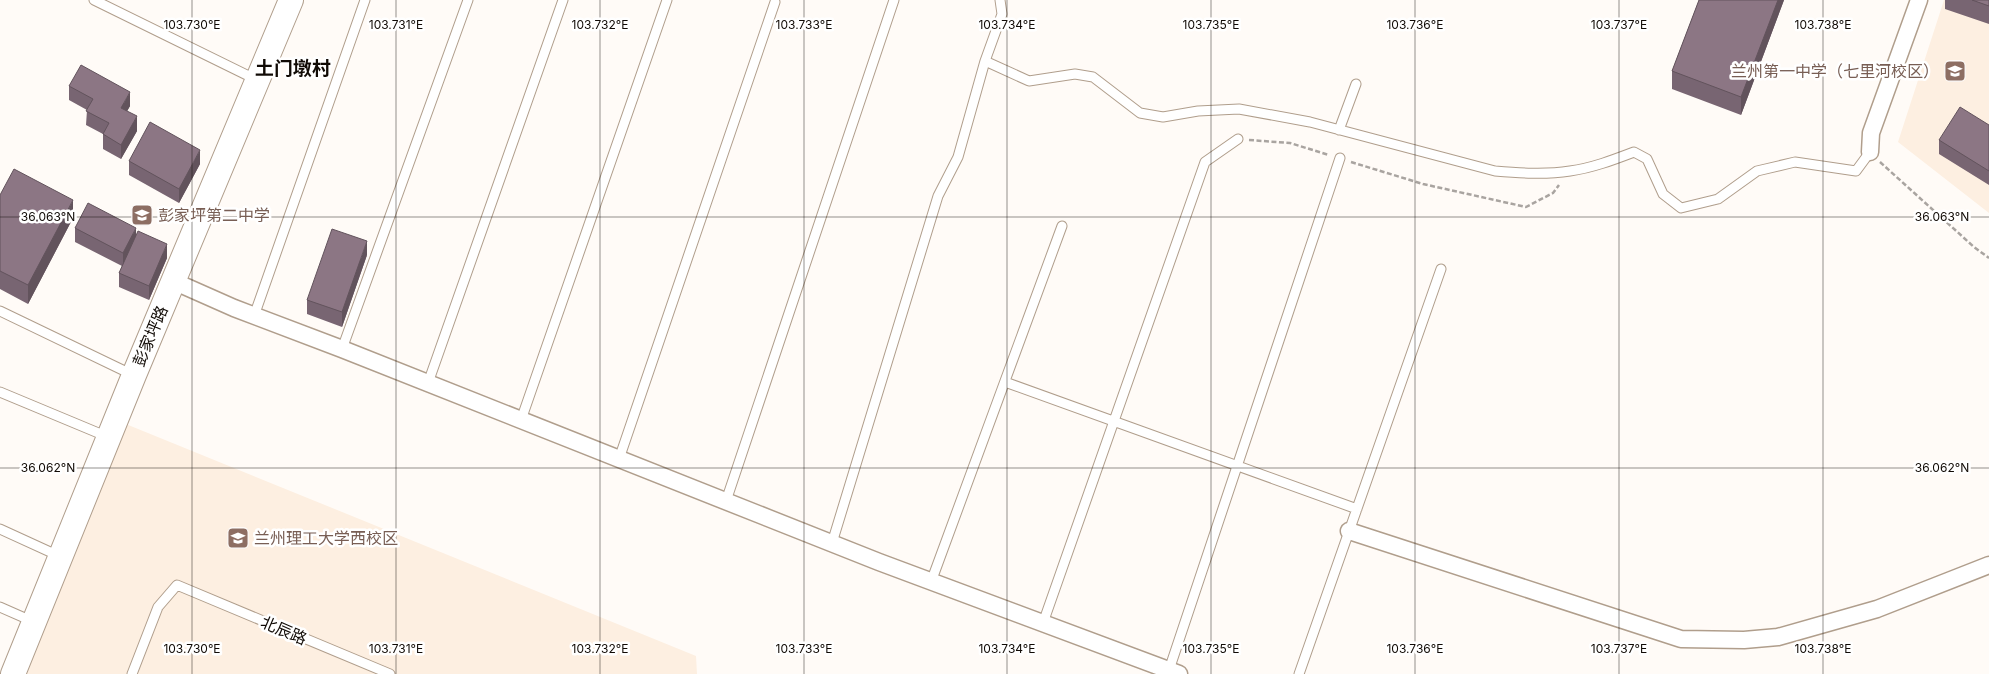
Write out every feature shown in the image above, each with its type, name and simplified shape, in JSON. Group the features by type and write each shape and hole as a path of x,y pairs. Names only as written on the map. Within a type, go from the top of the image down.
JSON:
{"street":[{"name":"彭家坪路","path":"12,674 35,622 134,375 291,0"},
{"path":"1870,152 1871,133 1919,0"},
{"path":"173,281 254,316 342,349 832,544 1174,672"},
{"path":"1349,531 1681,639 1744,640 1778,637 1877,609 1989,565"}],"lane":[{"path":"94,0 257,80"},
{"path":"254,316 365,0"},
{"path":"342,349 468,0"},
{"path":"428,383 563,0"},
{"path":"520,420 667,0"},
{"path":"726,501 894,0"},
{"path":"832,544 938,196 958,157 985,62 1002,14 1000,0"},
{"path":"619,459 775,2"},
{"path":"985,62 1004,68 1029,81 1075,74 1093,76 1140,113 1163,117 1198,111 1239,109 1310,122 1495,171 1524,173 1569,171 1603,163 1634,152 1647,159 1663,194 1681,208 1718,199 1757,171 1795,162 1856,171 1870,152"},
{"path":"1339,130 1356,84"},
{"path":"1043,623 1205,162 1238,139"},
{"path":"1174,672 1237,466 1340,158"},
{"path":"931,582 1062,226"},
{"path":"1299,674 1441,269"},
{"path":"0,311 134,375"},
{"path":"1005,382 1357,509"},
{"path":"0,392 109,438"},
{"path":"0,530 61,556"},
{"name":"北辰路","path":"132,674 158,607 177,585 390,674"},
{"path":"0,607 35,622"}],"path":[{"path":"1238,139 1290,143 1423,184 1526,207 1553,193 1569,171"},
{"path":"1870,152 1974,247 1989,258"}],"shaded area":[{"name":"兰州第一中学（七里河校区）","path":"1944,0 1989,0 1989,213 1898,142"},
{"name":"兰州理工大学西校区","path":"116,420 696,656 697,674 19,674"}],"building":[{"path":"1699,0 1778,0 1741,97 1672,71"},
{"path":"1972,0 1989,0 1989,6"},
{"path":"81,65 130,92 121,108 137,116 121,145 103,134 109,123 86,111 93,99 69,86"},
{"path":"1960,107 1989,125 1989,171 1939,140"},
{"path":"150,122 200,150 179,189 129,161"},
{"path":"14,169 73,200 28,285 0,271 0,195"},
{"path":"88,203 136,228 123,253 75,228"},
{"path":"332,229 367,241 342,312 307,300"},
{"path":"138,231 167,244 149,286 119,273"}],"place":[{"name":"兰州第一中学（七里河校区）","path":"1955,71"},
{"name":"彭家坪第二中学","path":"142,215"},
{"name":"兰州理工大学西校区","path":"238,538"}],"district":[{"name":"土门墩村","path":"293,68"}]}
